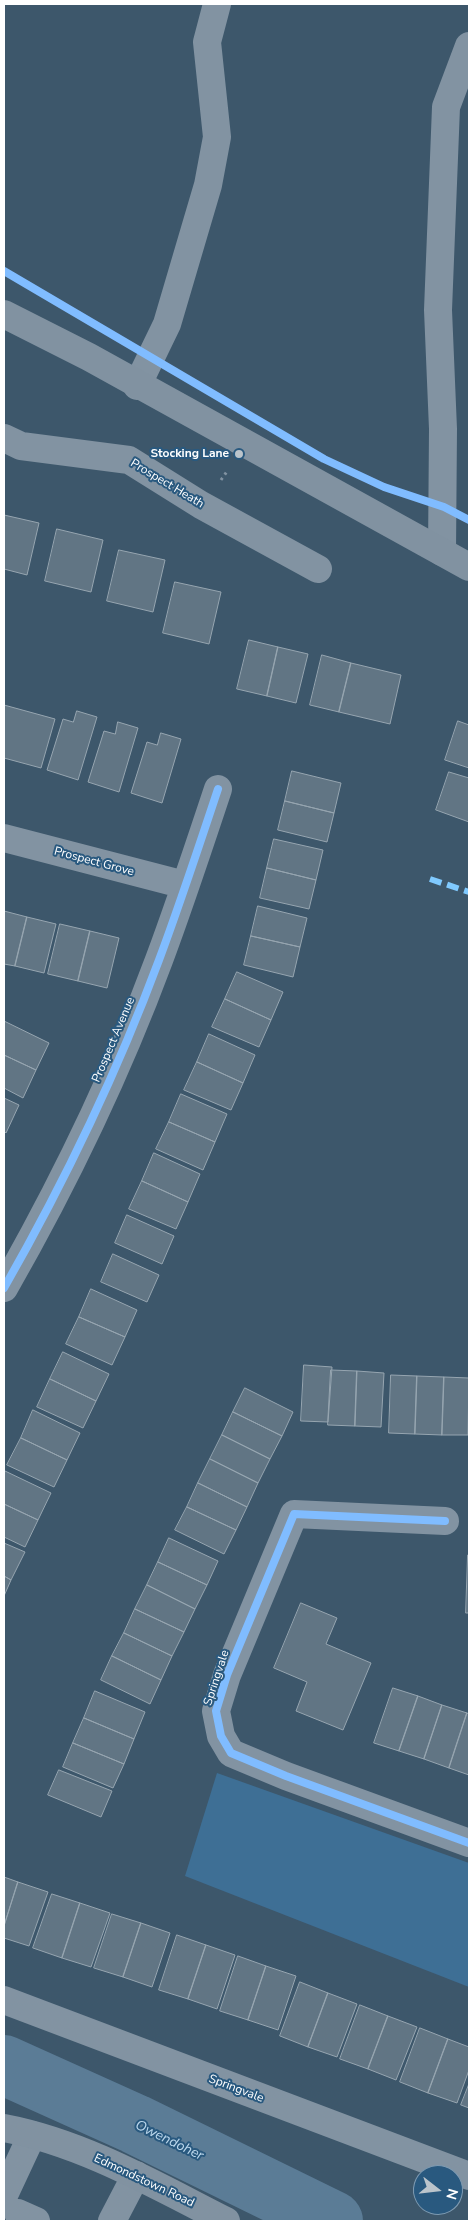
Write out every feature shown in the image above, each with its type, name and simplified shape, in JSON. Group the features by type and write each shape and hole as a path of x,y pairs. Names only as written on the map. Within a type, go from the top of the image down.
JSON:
{"main road":[{"path":"4,314 89,358 469,567"},
{"name":"Edmondstown Road","path":"4,2128 32,2135 136,2175 226,2221"}],"street":[{"path":"137,386 167,324 208,185 217,137 207,42 217,4"},
{"path":"442,552 443,429 438,310 446,107 469,46"},
{"name":"Prospect Heath","path":"4,438 21,446 129,460 201,505 318,569"},
{"name":"Prospect Avenue","path":"4,1288 45,1216 117,1064 159,960 218,789"},
{"name":"Prospect Grove","path":"4,838 185,885"},
{"name":"Springvale","path":"445,1521 294,1514 227,1675 216,1710 221,1736 231,1753 286,1776 469,1843"},
{"name":"Springvale","path":"4,2000 287,2109 469,2176"},
{"path":"19,2210 32,2135"},
{"path":"112,2221 136,2175"}],"shaded area":[{"path":"217,1773 469,1863 469,1987 185,1876"}],"building":[{"path":"4,515 39,523 27,575 4,569"},
{"path":"57,529 103,540 91,592 45,581"},
{"path":"119,550 165,560 153,612 107,601"},
{"path":"175,582 221,592 209,644 163,633"},
{"path":"249,640 278,647 267,696 237,689"},
{"path":"278,647 308,654 296,703 267,696"},
{"path":"322,655 351,663 339,712 310,705"},
{"path":"351,663 401,675 390,724 339,712"},
{"path":"4,705 55,719 41,768 4,758"},
{"path":"77,711 97,717 78,780 47,770 63,719 73,722"},
{"path":"458,721 469,725 469,768 445,760"},
{"path":"118,722 138,728 119,792 88,782 104,731 115,734"},
{"path":"161,733 181,739 162,803 131,793 147,742 157,745"},
{"path":"292,771 341,783 334,813 285,801"},
{"path":"449,772 469,778 469,822 436,810"},
{"path":"285,801 334,813 327,842 278,830"},
{"path":"274,839 323,850 316,880 267,868"},
{"path":"267,868 316,880 309,909 260,898"},
{"path":"258,906 307,918 300,947 251,936"},
{"path":"4,911 27,917 15,966 4,964"},
{"path":"27,917 56,924 44,973 15,966"},
{"path":"60,924 90,931 78,981 48,974"},
{"path":"90,931 119,938 107,988 78,981"},
{"path":"251,936 300,947 293,977 244,965"},
{"path":"237,972 283,992 271,1020 225,999"},
{"path":"225,999 271,1020 259,1047 212,1027"},
{"path":"4,1021 49,1043 36,1070 4,1055"},
{"path":"209,1034 255,1055 243,1083 197,1062"},
{"path":"4,1055 36,1070 23,1098 4,1088"},
{"path":"197,1062 243,1083 231,1110 184,1090"},
{"path":"181,1094 227,1114 215,1142 169,1122"},
{"path":"4,1098 19,1105 6,1133 4,1131"},
{"path":"169,1122 215,1142 203,1170 156,1149"},
{"path":"154,1153 200,1174 188,1202 142,1181"},
{"path":"142,1181 188,1202 176,1229 129,1209"},
{"path":"127,1215 174,1236 162,1264 115,1243"},
{"path":"113,1254 159,1275 147,1302 101,1282"},
{"path":"91,1289 137,1310 125,1337 79,1317"},
{"path":"79,1317 125,1337 112,1365 66,1344"},
{"path":"63,1352 109,1374 96,1401 50,1379"},
{"path":"304,1365 332,1367 328,1422 301,1421"},
{"path":"331,1370 357,1371 355,1426 328,1425"},
{"path":"357,1371 384,1373 381,1427 355,1426"},
{"path":"391,1375 417,1376 415,1434 389,1433"},
{"path":"417,1376 444,1377 442,1435 415,1434"},
{"path":"444,1377 469,1378 468,1435 442,1435"},
{"path":"50,1379 96,1401 83,1428 37,1407"},
{"path":"245,1388 293,1412 282,1436 233,1412"},
{"path":"33,1410 80,1433 67,1460 21,1438"},
{"path":"233,1412 282,1436 270,1459 222,1435"},
{"path":"222,1435 270,1459 258,1483 210,1459"},
{"path":"21,1438 67,1460 54,1487 7,1465"},
{"path":"210,1459 258,1483 247,1507 198,1483"},
{"path":"5,1471 51,1493 38,1520 4,1504"},
{"path":"198,1483 247,1507 236,1530 187,1507"},
{"path":"4,1504 38,1520 25,1547 4,1537"},
{"path":"187,1507 236,1530 224,1554 175,1530"},
{"path":"169,1538 218,1561 207,1585 158,1562"},
{"path":"4,1543 25,1552 11,1580 4,1576"},
{"path":"468,1555 469,1613 466,1613"},
{"path":"158,1562 207,1585 195,1609 147,1585"},
{"path":"4,1576 11,1580 4,1596"},
{"path":"147,1585 195,1609 184,1632 135,1609"},
{"path":"301,1603 337,1618 326,1644 371,1663 343,1730 296,1711 307,1682 274,1668"},
{"path":"135,1609 184,1632 172,1656 124,1633"},
{"path":"124,1633 172,1656 161,1680 112,1656"},
{"path":"112,1656 161,1680 150,1704 101,1680"},
{"path":"393,1688 418,1696 399,1751 374,1743"},
{"path":"95,1691 145,1712 134,1739 84,1718"},
{"path":"418,1696 442,1705 424,1759 399,1751"},
{"path":"442,1705 467,1713 449,1768 424,1759"},
{"path":"467,1713 469,1714 469,1775 449,1768"},
{"path":"84,1718 134,1739 124,1764 73,1743"},
{"path":"73,1743 124,1764 113,1788 63,1767"},
{"path":"59,1770 112,1791 101,1817 48,1795"},
{"path":"4,1877 18,1882 4,1926"},
{"path":"18,1882 48,1892 29,1946 4,1938 4,1926"},
{"path":"52,1894 80,1903 62,1958 33,1948"},
{"path":"80,1903 110,1913 91,1967 62,1958"},
{"path":"112,1914 141,1923 123,1977 94,1968"},
{"path":"141,1923 170,1933 152,1987 123,1977"},
{"path":"177,1935 206,1945 188,1999 159,1990"},
{"path":"206,1945 235,1955 217,2009 188,1999"},
{"path":"238,1956 266,1966 248,2020 220,2011"},
{"path":"266,1966 296,1976 278,2030 248,2020"},
{"path":"300,1982 328,1993 308,2047 280,2036"},
{"path":"328,1993 357,2004 337,2057 308,2047"},
{"path":"360,2005 388,2016 368,2069 340,2059"},
{"path":"388,2016 417,2027 396,2080 368,2069"},
{"path":"420,2028 448,2039 428,2093 400,2082"},
{"path":"448,2039 469,2047 469,2070 457,2103 428,2093"},
{"path":"469,2084 469,2108 461,2105"}],"waterway":[{"name":"Owendoher","path":"4,2065 135,2124 333,2221"}],"marked path":[{"path":"430,879 469,892"}],"cycle path":[{"path":"4,271 324,459 384,487 444,507 469,520"},
{"path":"4,1288 48,1208 126,1044 167,939 218,789"},
{"path":"445,1521 294,1514 227,1675 216,1711 221,1736 231,1753 286,1776 469,1843"}],"place":[{"name":"Stocking Lane","path":"239,454"}]}
